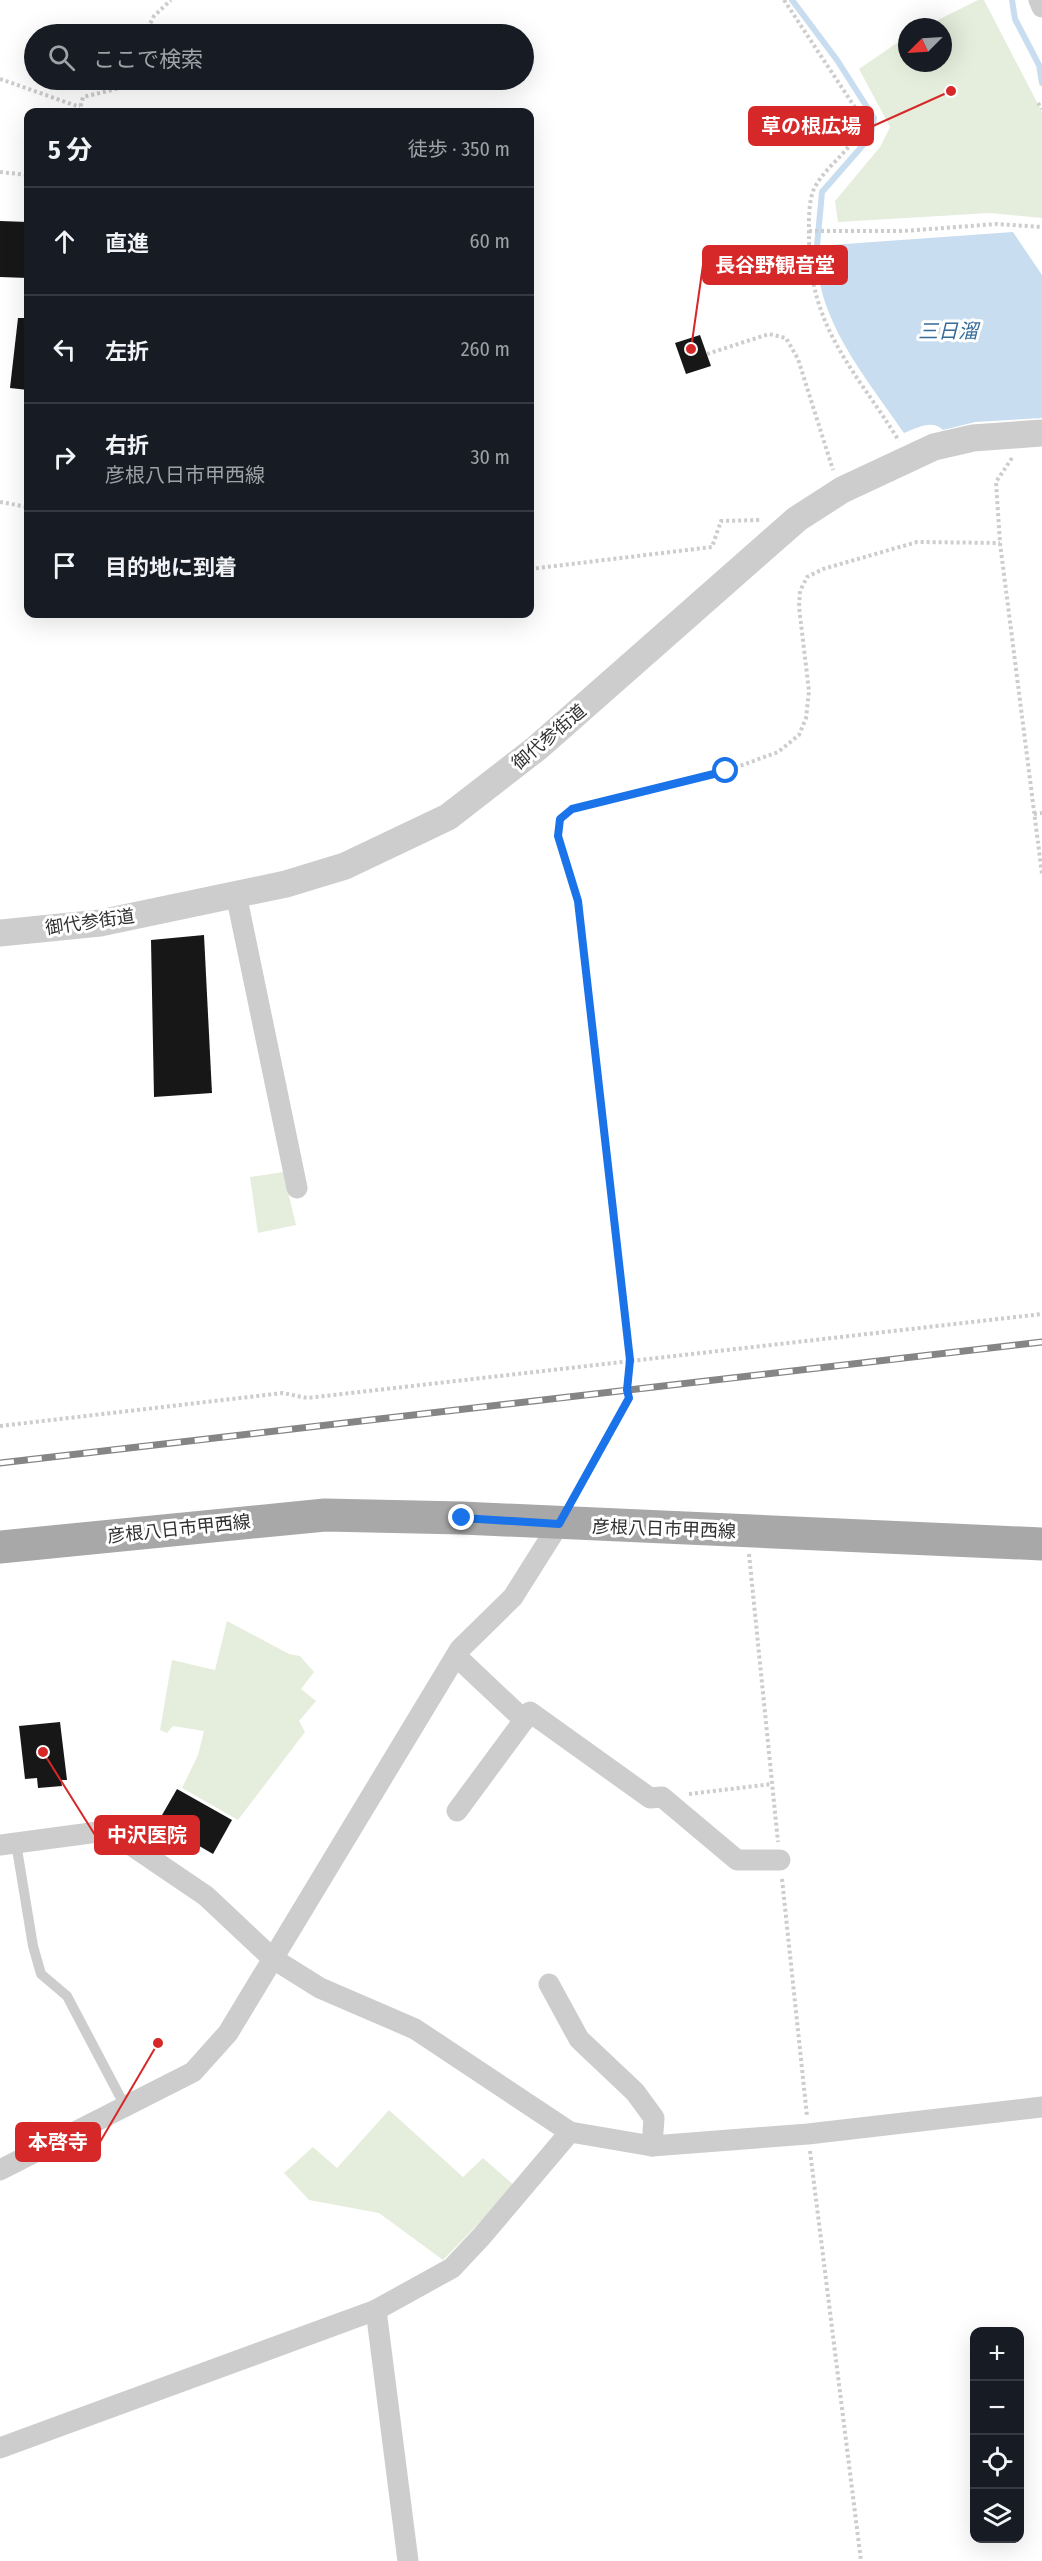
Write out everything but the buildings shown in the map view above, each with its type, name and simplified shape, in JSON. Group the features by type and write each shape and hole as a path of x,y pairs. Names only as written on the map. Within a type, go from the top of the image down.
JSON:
{"main road":[{"name":"彦根八日市甲西線","path":"0,1547 324,1515 462,1518 1042,1544"}],"street":[{"path":"1039,0 1042,6"},
{"name":"御代参街道","path":"0,933 100,923 286,884 345,866 448,817 537,748 797,519 842,490 934,447 973,438 1034,434"},
{"path":"236,894 297,1188"},
{"path":"0,2170 193,2072 228,2033 456,1656 513,1597 559,1524"},
{"path":"456,1656 524,1720"},
{"path":"457,1810 530,1712 650,1798 662,1797 736,1860 780,1860"},
{"path":"8,1844 98,1832 128,1843 206,1896 272,1958 320,1988 415,2029 570,2132 652,2146 808,2134 1042,2107"},
{"path":"549,1984 579,2038 635,2092 654,2118 652,2146"},
{"path":"0,2448 376,2310 452,2268 570,2132"},
{"path":"376,2310 408,2561"}],"lane":[{"path":"8,1844 41,1974 67,1996 126,2108"}],"path":[{"path":"150,24 154,16 171,0"},
{"path":"784,0 862,118 860,130 850,146 825,172 813,191 809,231 813,288 826,328 909,457"},
{"path":"0,79 24,88"},
{"path":"28,90 75,108"},
{"path":"80,108 82,97 111,90"},
{"path":"1038,103 1042,110"},
{"path":"0,172 24,175"},
{"path":"809,231 903,231 997,224 1042,227"},
{"path":"706,354 769,334 786,338 798,359 824,448 842,490"},
{"path":"1034,434 996,482 1000,543 1042,874"},
{"path":"0,502 24,506"},
{"path":"534,569 712,547 721,521 797,519"},
{"path":"559,1524 629,1398 627,1390 630,1360 578,901 558,836 560,819 572,809 726,771 778,752 799,735 806,718 809,691 800,607 800,591 807,577 823,569 917,542 1000,543"},
{"path":"1034,814 1042,813"},
{"path":"0,1426 283,1393 307,1398 1042,1314"},
{"path":"747,1532 808,2134 861,2561"},
{"path":"662,1797 772,1784"}],"green space":[{"path":"978,0 984,0 1042,112 1042,218 990,213 838,222 835,201 880,147 890,127 859,69 898,42 898,72 952,72 952,18 942,18"},
{"path":"283,1172 296,1225 258,1233 250,1177"},
{"path":"227,1621 289,1654 300,1656 314,1672 301,1689 316,1701 299,1721 305,1732 238,1820 182,1788 198,1755 204,1731 173,1726 167,1733 160,1730 172,1660 215,1670"},
{"path":"389,2110 463,2177 483,2158 515,2186 443,2260 379,2213 309,2200 284,2173 313,2147 337,2168"}],"water":[{"name":"三日溜","path":"1013,232 1042,275 1042,418 975,422 943,430 929,425 904,433 859,368 833,322 818,272 817,246"}],"waterway":[{"path":"792,0 837,60 874,118 871,136 822,192 817,246"},
{"path":"1012,0 1015,19 1039,65 1042,83"}],"railway":[{"path":"0,1463 1042,1342"}],"place":[{"name":"草の根広場","path":"951,91"},
{"name":"長谷野観音堂","path":"691,349"},
{"name":"中沢医院","path":"43,1752"},
{"name":"本啓寺","path":"158,2043"}],"route":[{"path":"462,1518 559,1524 614,1430 629,1398 627,1390 630,1360 578,901 558,836 560,819 572,809 726,771"}]}
